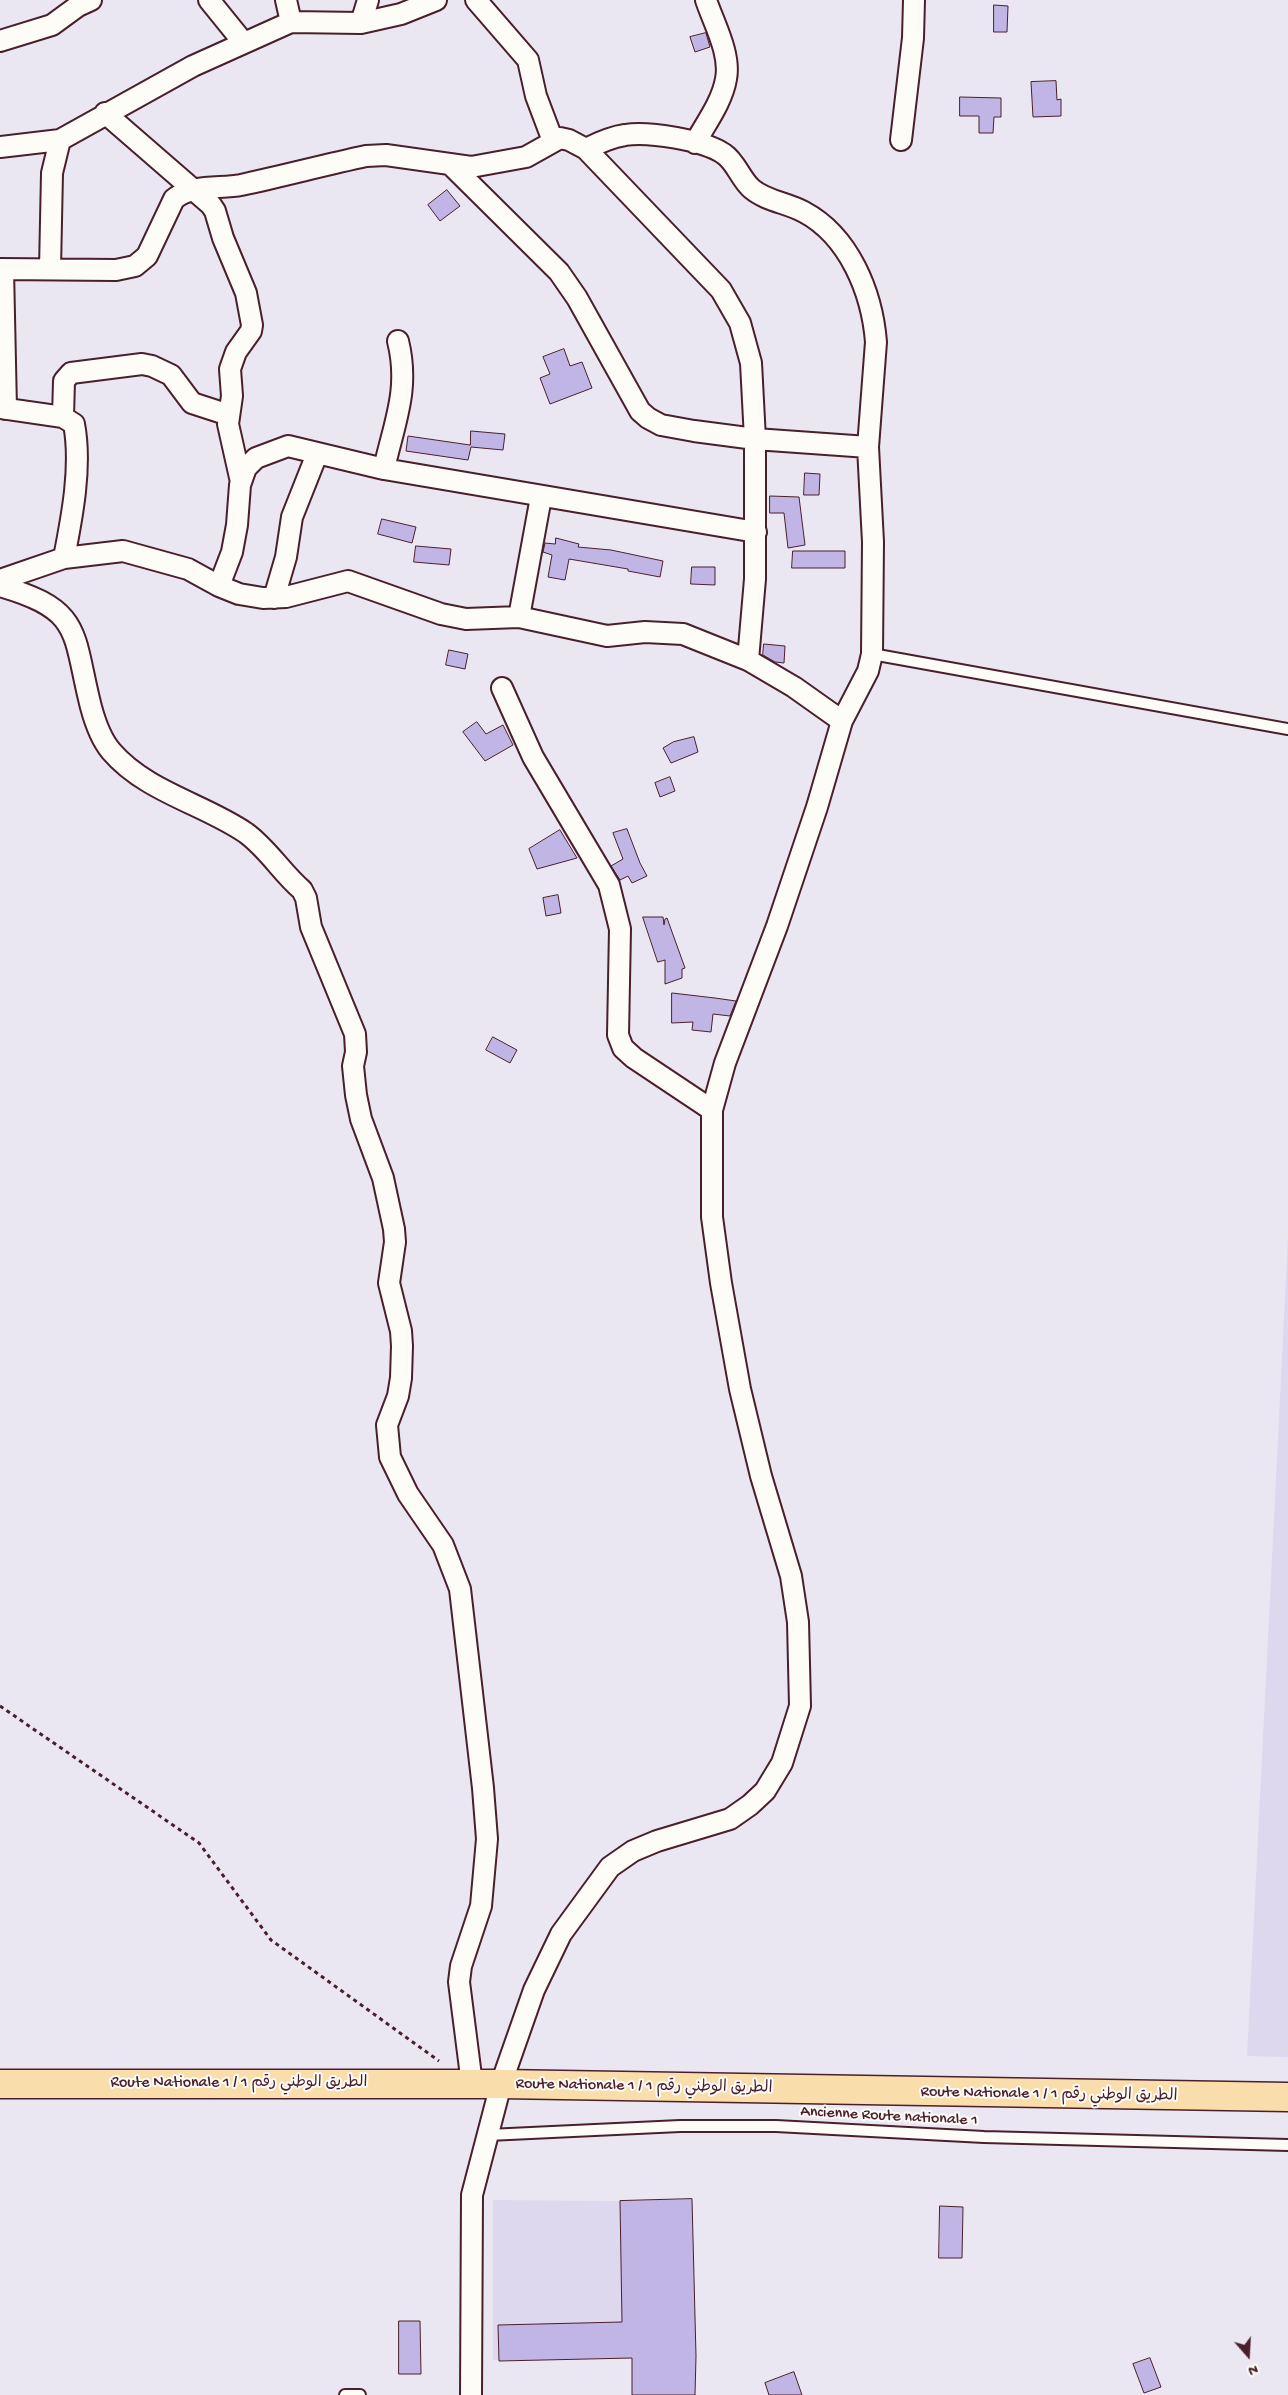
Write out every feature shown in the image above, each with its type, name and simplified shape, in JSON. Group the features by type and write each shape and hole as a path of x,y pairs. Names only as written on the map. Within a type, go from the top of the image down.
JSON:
{"main road":[{"name":"Route Nationale 1 / الطريق الوطني رقم 1","path":"0,2084 501,2084 797,2091 1288,2097"}],"street":[{"path":"0,41 52,25 78,6 91,0"},
{"path":"209,0 243,42"},
{"path":"286,0 292,22"},
{"path":"361,23 368,0"},
{"path":"0,147 60,140 105,113 193,66 243,42 292,22 361,23 401,14 436,0"},
{"path":"476,0 528,60 536,96 553,141"},
{"path":"695,142 720,98 726,78 726,60 706,0"},
{"path":"901,140 913,38 914,0"},
{"path":"105,113 211,205 215,212 222,238 246,293 251,331 236,352 230,369 232,396 228,424 241,482"},
{"path":"471,2395 472,2195 501,2084 534,1990 561,1934 610,1867 633,1851 657,1841 730,1819 750,1805 764,1791 782,1763 800,1706 798,1622 791,1576 762,1476 740,1389 720,1283 712,1217 712,1110 725,1063 814,817 842,721 868,671 872,654 873,542 868,447 876,342 875,325 866,293 843,244 822,222 753,190 724,154 695,142 649,135 625,135 605,140 586,150"},
{"path":"64,558 73,500 76,437 74,424 63,416 3,409 1,269 116,270 135,266 147,256 174,199 181,193 192,190 240,185 366,156 386,155 452,166 471,167 526,157 560,138 569,140 586,150 721,290 740,323 751,363 755,438 755,579 748,660"},
{"path":"50,269 52,173 60,140"},
{"path":"452,166 559,272 577,298 644,415 661,425 755,438 868,447"},
{"path":"384,469 395,428 404,378 403,360 398,341"},
{"path":"63,416 64,381 71,373 142,364 171,375 192,403 229,415"},
{"path":"220,586 233,543 241,482 246,468 256,458 273,450 288,446 300,447 318,454 384,469 756,532"},
{"path":"274,598 286,556 292,517 318,454"},
{"path":"519,617 541,496"},
{"path":"0,580 64,558 124,551 188,569 239,594 274,598 348,581 441,614 466,619 519,617 607,636 645,632 683,634 748,660 794,687 842,721"},
{"path":"0,586 28,594 53,607 66,619 78,646 96,723 111,751 132,770 180,799 210,812 248,834 302,890 306,898 311,927 355,1034 356,1052 353,1066 356,1095 361,1119 383,1178 394,1229 395,1242 389,1283 401,1330 402,1346 399,1387 388,1425 390,1457 408,1494 443,1545 460,1589 483,1788 487,1839 481,1906 461,1966 459,1982 472,2084"},
{"path":"502,688 533,757 609,885 620,929 617,1016 618,1035 623,1048 634,1058 712,1110"}],"lane":[{"path":"872,654 1288,729"},
{"name":"Ancienne Route nationale 1","path":"488,2135 671,2126 767,2126 994,2137 1288,2145"},
{"path":"345,2395 360,2395"}],"path":[{"path":"0,1706 199,1843 271,1940 440,2061"}],"shaded area":[{"path":"1288,1237 1288,2057 1247,2056"},
{"path":"692,2199 696,2356 493,2360 493,2200 620,2201"}],"building":[{"path":"994,5 1008,6 1007,32 994,32"},
{"path":"706,33 710,47 695,52 690,37"},
{"path":"1056,81 1057,100 1061,99 1061,116 1033,117 1031,82"},
{"path":"960,97 1001,98 1001,117 994,117 993,133 979,133 979,116 960,116"},
{"path":"447,190 460,206 440,221 428,205"},
{"path":"564,349 570,366 582,362 592,388 550,404 540,378 550,374 543,357"},
{"path":"471,431 505,434 503,450 471,447 468,460 406,451 408,436 470,445"},
{"path":"805,473 820,474 819,495 804,495"},
{"path":"770,496 799,497 805,545 788,548 784,513 770,513"},
{"path":"382,519 416,527 412,543 378,534"},
{"path":"556,538 579,544 578,547 611,550 663,561 660,577 628,571 628,569 569,559 565,580 548,577 552,555 543,552 545,543 555,544"},
{"path":"416,546 451,549 449,565 414,562"},
{"path":"793,551 845,551 845,568 792,568"},
{"path":"692,567 715,567 715,585 691,584"},
{"path":"764,644 785,646 784,663 775,662 763,655"},
{"path":"449,650 468,654 465,669 446,665"},
{"path":"477,722 486,734 503,725 513,745 485,761 463,732"},
{"path":"694,737 698,752 671,763 663,748 673,742"},
{"path":"670,777 675,791 660,797 655,783"},
{"path":"627,829 647,876 632,883 628,876 620,880 611,866 623,859 613,833"},
{"path":"560,830 577,858 537,869 529,849"},
{"path":"558,895 561,913 546,916 543,898"},
{"path":"643,917 663,917 664,925 667,918 685,968 682,969 682,978 665,984 665,960 658,962"},
{"path":"672,993 736,1001 730,1016 713,1014 711,1032 692,1030 693,1022 672,1023"},
{"path":"493,1037 517,1050 510,1063 486,1050"},
{"path":"692,2199 696,2356 695,2395 632,2395 632,2358 499,2361 498,2325 622,2322 620,2201"},
{"path":"940,2206 963,2207 962,2258 939,2258"},
{"path":"399,2321 420,2321 421,2374 399,2374"},
{"path":"1150,2358 1161,2387 1144,2393 1133,2364"},
{"path":"794,2372 802,2395 769,2395 765,2383"}]}
